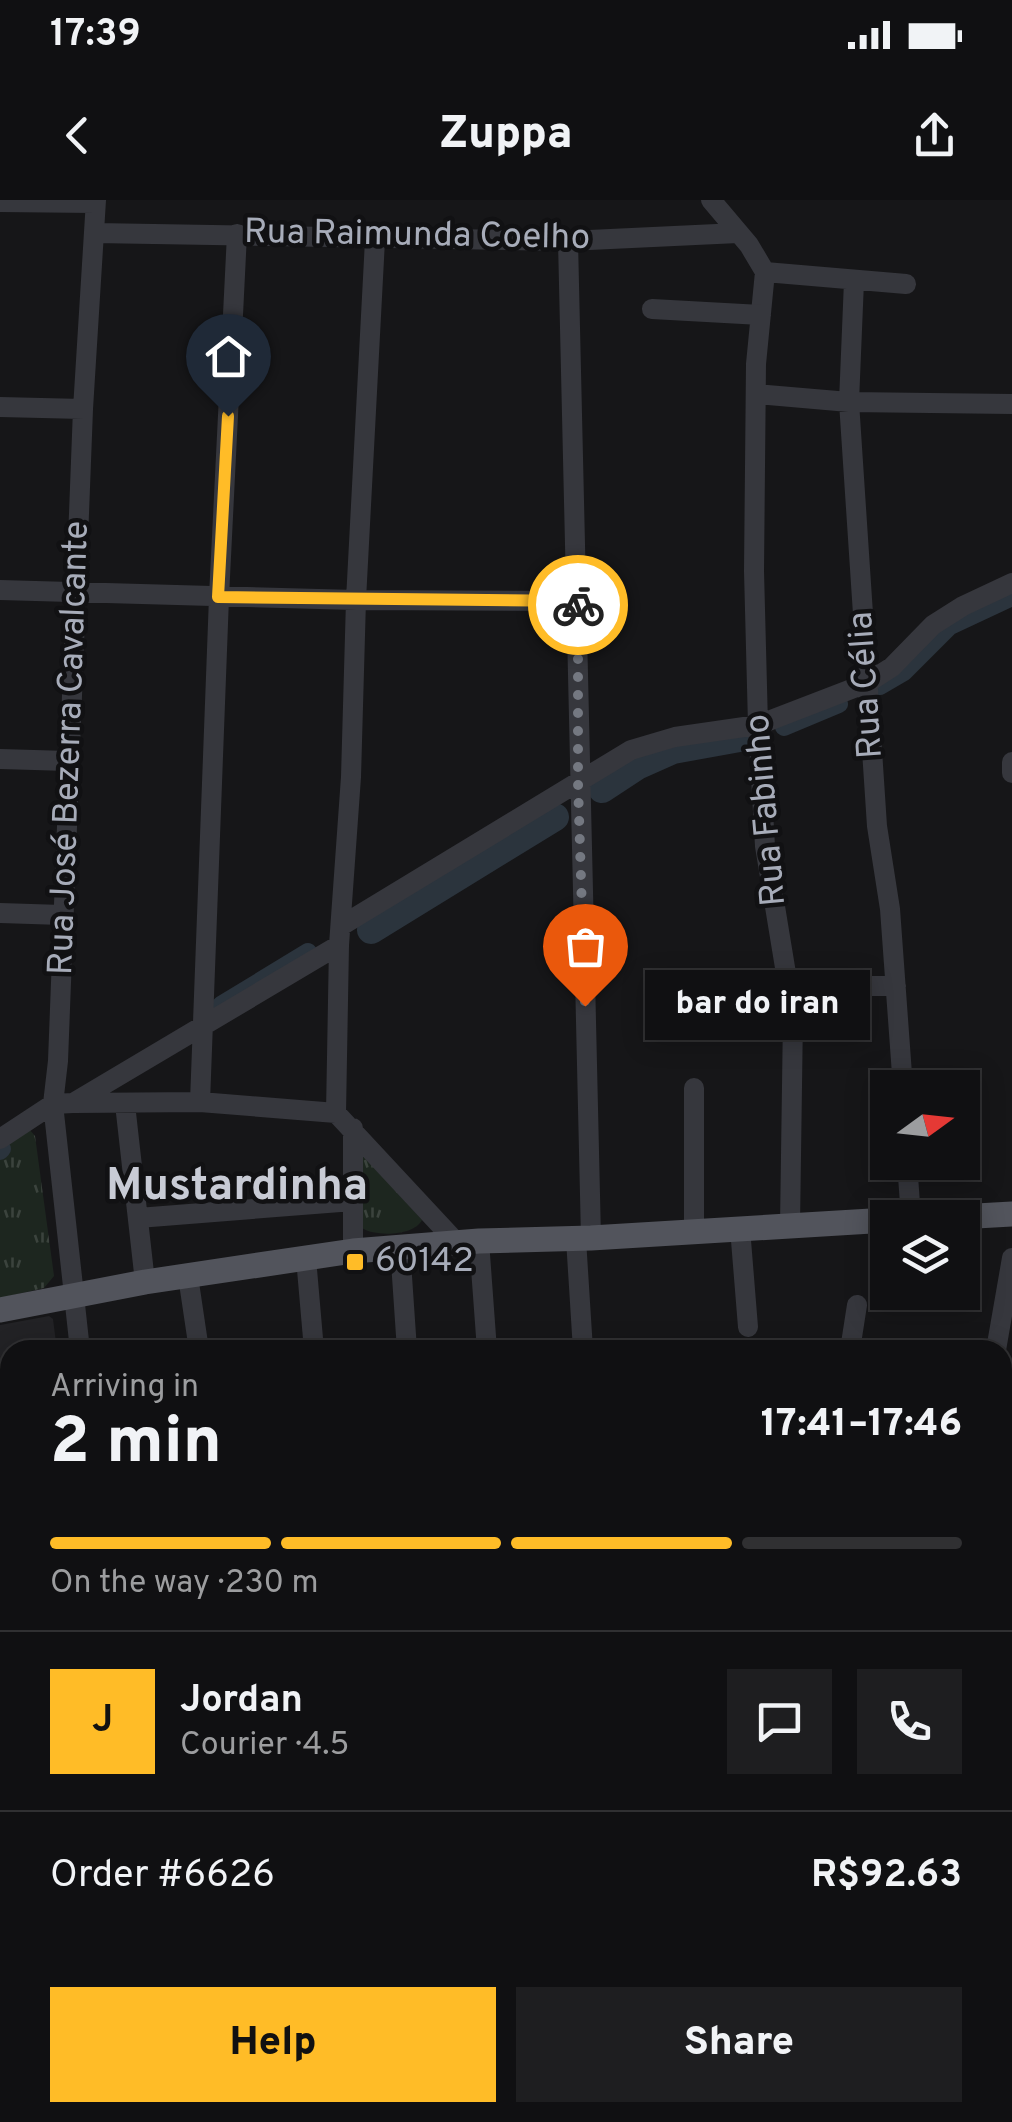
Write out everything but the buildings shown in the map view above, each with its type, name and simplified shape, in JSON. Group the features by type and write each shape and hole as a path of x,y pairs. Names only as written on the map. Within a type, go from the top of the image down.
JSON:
{"main road":[{"path":"980,1216 1012,1214"},
{"path":"0,1310 145,1282 353,1251 870,1221"}],"street":[{"path":"711,200 765,272 906,284"},
{"path":"0,202 96,202"},
{"name":"Rua José Bezerra Cavalcante","path":"79,1340 58,1061 83,409 96,202"},
{"name":"Rua Raimunda Coelho","path":"94,233 568,241 738,232"},
{"path":"200,1102 218,597 237,234"},
{"path":"336,1112 340,936 376,240"},
{"path":"568,241 578,601 583,1340"},
{"name":"Rua Fabinho","path":"765,272 756,394 754,571 758,724 765,846 793,1016 790,1225"},
{"name":"Rua Célia","path":"854,281 849,402 877,826 890,910 901,1070"},
{"path":"652,309 761,316"},
{"path":"756,394 849,402 1012,404"},
{"path":"0,407 83,409"},
{"path":"0,1139 202,1025 631,750 651,742 758,724 867,684 892,667 934,625 1012,583"},
{"path":"0,590 356,600 578,601"},
{"path":"0,759 68,761"},
{"path":"1012,762 1012,773"},
{"path":"0,913 62,915"},
{"path":"790,986 896,986"},
{"path":"694,1088 694,1231"},
{"path":"62,1104 200,1102 336,1112 468,1242 485,1340"},
{"path":"124,1104 145,1282"},
{"path":"353,1128 353,1251"},
{"path":"138,1218 353,1201"},
{"path":"740,1228 748,1326"},
{"path":"400,1247 406,1340"},
{"path":"306,1258 313,1340"},
{"path":"998,1340 1012,1258"},
{"path":"188,1276 198,1340"},
{"path":"852,1340 857,1305"}],"shaded area":[{"path":"49,1316 53,1319 56,1340 0,1340 0,1325"}],"green space":[{"path":"29,1129 35,1136 54,1276 44,1288 0,1298 0,1141"},
{"path":"364,1156 422,1220 418,1225 394,1233 362,1228 355,1164"}],"waterway":[{"path":"880,686 904,672 950,626 1012,597"},
{"path":"784,727 839,704"},
{"path":"602,789 637,766 673,750 745,737"},
{"path":"371,930 555,817"},
{"path":"221,1005 308,952"}],"way so far":[{"path":"578,605 578,783 585,1006"}],"place":[{"name":"bar do iran","path":"585,1006"},
{"name":"60142","path":"355,1262"}],"district":[{"name":"Mustardinha","path":"237,1187"}],"route":[{"path":"228,416 218,597 578,601 578,605"}]}
